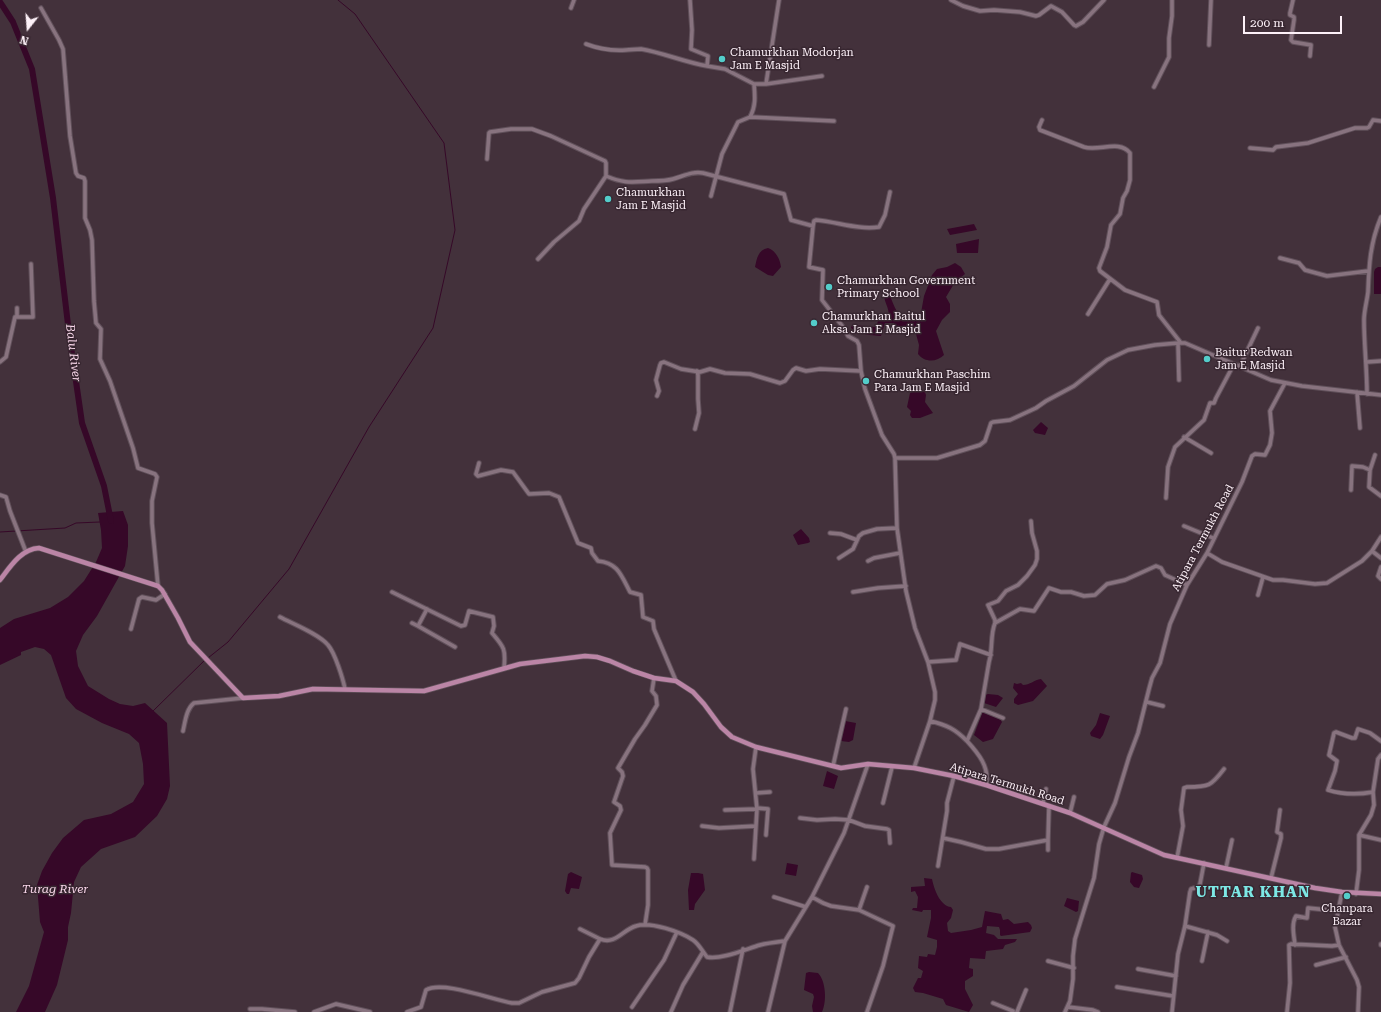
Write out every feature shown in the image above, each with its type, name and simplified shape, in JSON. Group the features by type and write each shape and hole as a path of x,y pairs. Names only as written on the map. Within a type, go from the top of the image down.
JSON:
{"main road":[{"path":"0,580 9,567 26,552 30,549 39,548 158,586 165,594 192,645 243,698"},
{"name":"Atipara Termukh Road","path":"243,698 279,696 313,689 424,691 520,664 585,656 597,657 654,678 676,681 693,692 721,727 732,737 756,747 841,768 868,764 914,768 954,776 1043,803 1104,827 1156,852 1177,858 1342,892 1356,894 1381,894"}],"street":[{"path":"571,8 574,0"},
{"path":"690,0 692,30 691,48 692,50 708,56 707,66"},
{"path":"766,84 779,0"},
{"path":"951,0 963,6 980,11 994,10 1020,12 1036,16 1039,16 1051,6 1062,12 1076,26 1083,22 1104,0"},
{"path":"1154,88 1169,57 1172,0"},
{"path":"1209,45 1211,0"},
{"path":"1293,0 1290,13 1290,15 1294,17 1291,40 1293,42 1310,45 1310,56"},
{"path":"41,8 60,40 63,49 70,136 76,173 78,176 84,178 85,181 85,218 92,240 94,301 96,323 100,329 100,359 110,381 133,448 138,468 155,474 157,477 152,501 152,523 158,586"},
{"path":"586,44 601,50 643,50 667,55 694,64 724,69 754,84 766,84 822,76"},
{"path":"750,117 755,100 754,84"},
{"path":"711,196 722,154 738,122 750,117 834,121"},
{"path":"1042,120 1039,127 1040,130 1088,149 1114,146 1127,149 1130,153 1130,180 1123,198 1120,214 1111,225 1107,247 1099,268 1100,271 1110,280 1125,290 1157,302 1159,315 1179,343 1179,380"},
{"path":"1250,148 1273,150 1276,147 1308,143 1355,128 1369,127 1373,120 1381,121"},
{"path":"487,160 489,133 511,129 532,129 552,136 605,160 606,176 584,209 579,221 554,242 538,259"},
{"path":"606,176 629,183 665,181 696,172 784,194 790,220 813,226"},
{"path":"890,192 885,215 879,227 868,229 835,222 814,221 809,267 823,271 822,300 843,326 848,336 860,345 861,371 865,389 882,436 894,454 897,528 900,553 915,628 928,662 935,692 935,700 930,721 914,768"},
{"path":"1367,394 1367,362 1364,318 1368,294 1368,271 1373,241 1381,217"},
{"path":"1280,258 1299,263 1305,270 1326,276 1368,271"},
{"path":"17,316 25,318 33,316 31,264"},
{"path":"1088,314 1110,280"},
{"path":"0,362 6,357 12,328 15,317 17,316 17,308"},
{"path":"1240,366 1258,328"},
{"path":"894,458 937,458 980,445 985,441 991,423 1010,420 1036,408 1074,386 1107,360 1128,350 1179,343 1186,343 1271,380 1381,395"},
{"path":"1367,362 1381,361"},
{"path":"657,396 659,391 656,380 661,363 664,362 681,369 700,372 710,369 726,373 750,374 780,383 785,381 792,370 796,368 806,371 820,369 861,371"},
{"path":"1166,498 1168,467 1175,447 1206,418 1210,403 1214,404 1234,364"},
{"path":"695,429 699,412 697,371"},
{"name":"Atipara Termukh Road","path":"1104,827 1115,803 1138,733 1152,678 1160,663 1170,624 1187,585 1207,552 1242,482 1252,456 1255,454 1266,455 1270,445 1272,433 1270,411 1285,383"},
{"path":"1357,392 1360,428"},
{"path":"1184,438 1211,453"},
{"path":"1375,455 1370,470 1369,487 1381,496"},
{"path":"479,463 476,474 478,476 501,470 513,472 529,494 549,493 559,497 578,542 591,548 592,554 598,561 613,565 630,592 641,596 644,617 652,621 676,681"},
{"path":"1351,490 1352,466 1363,467 1370,470"},
{"path":"0,495 6,497 26,552"},
{"path":"967,741 981,708 991,655 992,631 995,620 988,605 998,602 1006,591 1018,585 1027,576 1037,559 1031,521"},
{"path":"1184,526 1213,538"},
{"path":"840,558 853,549 859,536 867,532 897,528"},
{"path":"830,533 841,534 857,540"},
{"path":"1207,552 1222,562 1273,580 1315,584 1328,583 1362,561 1372,551 1381,537"},
{"path":"1372,551 1381,558"},
{"path":"868,561 874,558 900,553"},
{"path":"995,623 1020,609 1034,611 1049,588 1061,592 1071,592 1084,596 1095,595 1107,584 1125,580 1156,566 1160,568 1165,575 1187,585"},
{"path":"1381,567 1377,574 1381,579"},
{"path":"1258,595 1263,577"},
{"path":"853,592 906,586"},
{"path":"392,592 463,626 465,625 469,611 493,617 494,626 492,633 504,648 504,668"},
{"path":"131,629 139,599 142,597 156,600 165,594"},
{"path":"418,626 427,609"},
{"path":"280,617 302,628 328,646 337,664 345,689"},
{"path":"412,623 455,647"},
{"path":"928,662 956,660 960,644 991,655"},
{"path":"645,925 648,905 648,868 612,865 610,833 621,810 620,806 614,802 623,776 622,772 618,768 634,739 645,725 657,705 656,696 652,691 654,678"},
{"path":"183,731 188,710 194,703 243,698"},
{"path":"1147,702 1163,706"},
{"path":"981,708 1003,718"},
{"path":"833,766 846,709"},
{"path":"930,721 943,724 951,728 967,741 978,754 987,771 986,785"},
{"path":"1373,792 1354,795 1342,794 1328,790 1337,761 1329,755 1334,733 1336,732 1355,738 1358,729 1366,731 1381,741"},
{"path":"754,859 757,808 753,769 756,747"},
{"path":"1356,894 1359,870 1359,835 1371,816 1374,805 1373,792 1378,759 1381,755"},
{"path":"768,1012 785,941 812,897 836,851 849,820 868,764"},
{"path":"883,803 892,767"},
{"path":"1177,858 1183,826 1181,810 1184,788 1208,786 1214,782 1224,769"},
{"path":"938,866 947,810 946,803 954,776"},
{"path":"1043,803 1046,789"},
{"path":"756,793 770,792"},
{"path":"1070,813 1074,797"},
{"path":"1048,850 1049,806"},
{"path":"726,810 757,808 768,809 766,835"},
{"path":"1271,878 1281,838 1281,834 1277,832 1280,810"},
{"path":"800,818 817,820 849,820 865,826 887,828 889,830 890,843"},
{"path":"702,826 719,828 756,826"},
{"path":"1065,1012 1068,1007 1073,979 1075,939 1094,878 1099,844 1104,827"},
{"path":"1359,835 1381,840"},
{"path":"943,838 986,849 998,849 1048,840"},
{"path":"1226,868 1232,840"},
{"path":"1172,1012 1178,954 1185,926 1190,892 1191,889 1198,887 1200,884 1204,863"},
{"path":"859,910 867,887"},
{"path":"1342,892 1335,927 1340,945 1359,987 1358,1012"},
{"path":"774,897 806,907"},
{"path":"812,897 830,906 859,910 893,926 881,972 868,1012"},
{"path":"1295,945 1293,931 1296,916 1307,918 1308,908 1338,911"},
{"path":"580,929 605,941 611,941 635,926 645,925 671,929 693,940 707,957 714,958 785,941"},
{"path":"1185,926 1217,935 1227,941"},
{"path":"632,1007 664,960 677,932"},
{"path":"1202,961 1208,932"},
{"path":"407,1012 421,1007 426,990 435,987 467,991 512,1003 519,1003 542,992 574,983 579,978 600,939"},
{"path":"1287,1012 1290,983 1289,947 1291,944 1340,945"},
{"path":"730,1012 743,950"},
{"path":"671,1012 683,985 703,952"},
{"path":"1316,965 1346,957"},
{"path":"1048,961 1074,968"},
{"path":"1138,969 1176,976"},
{"path":"1117,987 1173,996"},
{"path":"993,1003 1015,1012 1026,990"},
{"path":"314,1012 336,1004 370,1012"},
{"path":"1068,1007 1083,1011 1098,1012"},
{"path":"250,1009 295,1012"}],"water":[{"path":"974,224 977,230 950,235 947,229"},
{"path":"979,239 978,253 957,253 956,244"},
{"path":"768,248 771,249 779,258 781,267 773,276 768,275 755,267 760,253"},
{"path":"955,263 961,267 965,274 955,282 946,297 950,304 950,312 942,320 936,331 944,355 938,359 927,360 921,357 918,354 919,345 916,334 905,334 904,326 899,326 897,331 894,331 894,323 885,323 881,336 861,333 851,328 852,325 876,327 879,318 889,317 884,294 889,294 897,311 903,317 921,313 924,296 932,275 937,269 947,267"},
{"path":"1378,267 1381,267 1381,294 1374,294 1374,272"},
{"path":"915,390 925,392 925,402 933,413 920,418 912,418 910,415 911,411 907,407 910,393"},
{"path":"1041,422 1048,428 1045,435 1035,433 1033,430"},
{"name":"Turag River","path":"123,511 128,525 128,546 125,566 97,616 83,635 76,651 78,666 88,686 120,704 133,706 145,703 167,723 170,786 167,799 157,816 135,837 101,849 81,867 74,882 68,927 68,940 57,985 45,1012 16,1012 29,986 44,932 40,922 37,885 42,871 52,853 63,838 84,820 111,814 133,802 144,784 143,764 139,743 129,734 102,723 76,709 66,698 51,655 44,649 35,647 21,652 21,655 0,665 0,628 14,619 50,608 68,597 84,581 96,562 102,548 98,513"},
{"path":"801,529 809,538 810,542 798,545 793,535"},
{"path":"1041,679 1047,686 1033,701 1018,705 1014,703 1014,699 1018,694 1013,688 1014,683 1021,683 1025,685"},
{"path":"985,695 998,695 1003,698 996,707 984,703"},
{"path":"983,711 996,717 1002,722 993,739 983,742 974,735"},
{"path":"1100,713 1110,716 1100,739 1091,736 1090,733 1096,725"},
{"path":"845,721 856,723 853,740 849,742 841,741"},
{"path":"827,771 838,776 834,789 823,786"},
{"path":"787,863 798,865 796,876 785,874"},
{"path":"571,872 582,877 579,889 571,888 569,894 567,894 565,891 568,874"},
{"path":"1132,872 1142,875 1143,879 1139,888 1134,887 1130,882"},
{"path":"691,873 703,874 705,890 695,904 694,910 689,910 688,890"},
{"path":"924,878 932,879 936,892 941,900 953,910 951,918 947,923 948,931 951,933 982,927 985,911 1001,914 1003,920 1008,919 1014,924 1028,922 1031,925 1032,928 1030,932 1001,936 999,927 987,926 986,933 994,935 998,939 1017,939 1015,942 1005,945 1003,949 986,951 985,959 970,958 969,968 973,969 973,976 965,981 965,989 973,1005 969,1012 946,1005 943,999 915,992 913,988 918,978 921,978 923,971 918,968 919,956 927,957 928,954 935,955 937,947 937,940 927,937 931,910 923,910 922,912 912,910 913,908 917,908 918,897 915,891 911,892 911,887 925,886"},
{"path":"1067,898 1079,901 1078,911 1076,912 1064,906"},
{"path":"806,973 818,973 823,981 825,1003 822,1012 813,1012 813,994 804,990"}],"waterway":[{"path":"208,658 228,642 289,569 369,427 433,328 455,230 444,143 355,14 338,0"},
{"name":"Balu River","path":"0,2 13,22 32,69 53,198 69,333 82,423 104,486 111,521"},
{"path":"0,532 65,528 76,523 100,522"},
{"path":"153,711 205,660"}],"place":[{"name":"Chamurkhan Modorjan Jam E Masjid","path":"722,59"},
{"name":"Chamurkhan Jam E Masjid","path":"608,199"},
{"name":"Chamurkhan Government Primary School","path":"829,287"},
{"name":"Chamurkhan Baitul Aksa Jam E Masjid","path":"814,323"},
{"name":"Baitur Redwan Jam E Masjid","path":"1207,359"},
{"name":"Chamurkhan Paschim Para Jam E Masjid","path":"866,381"},
{"name":"Chanpara Bazar","path":"1347,896"}],"district":[{"name":"UTTAR KHAN","path":"1253,893"}]}
